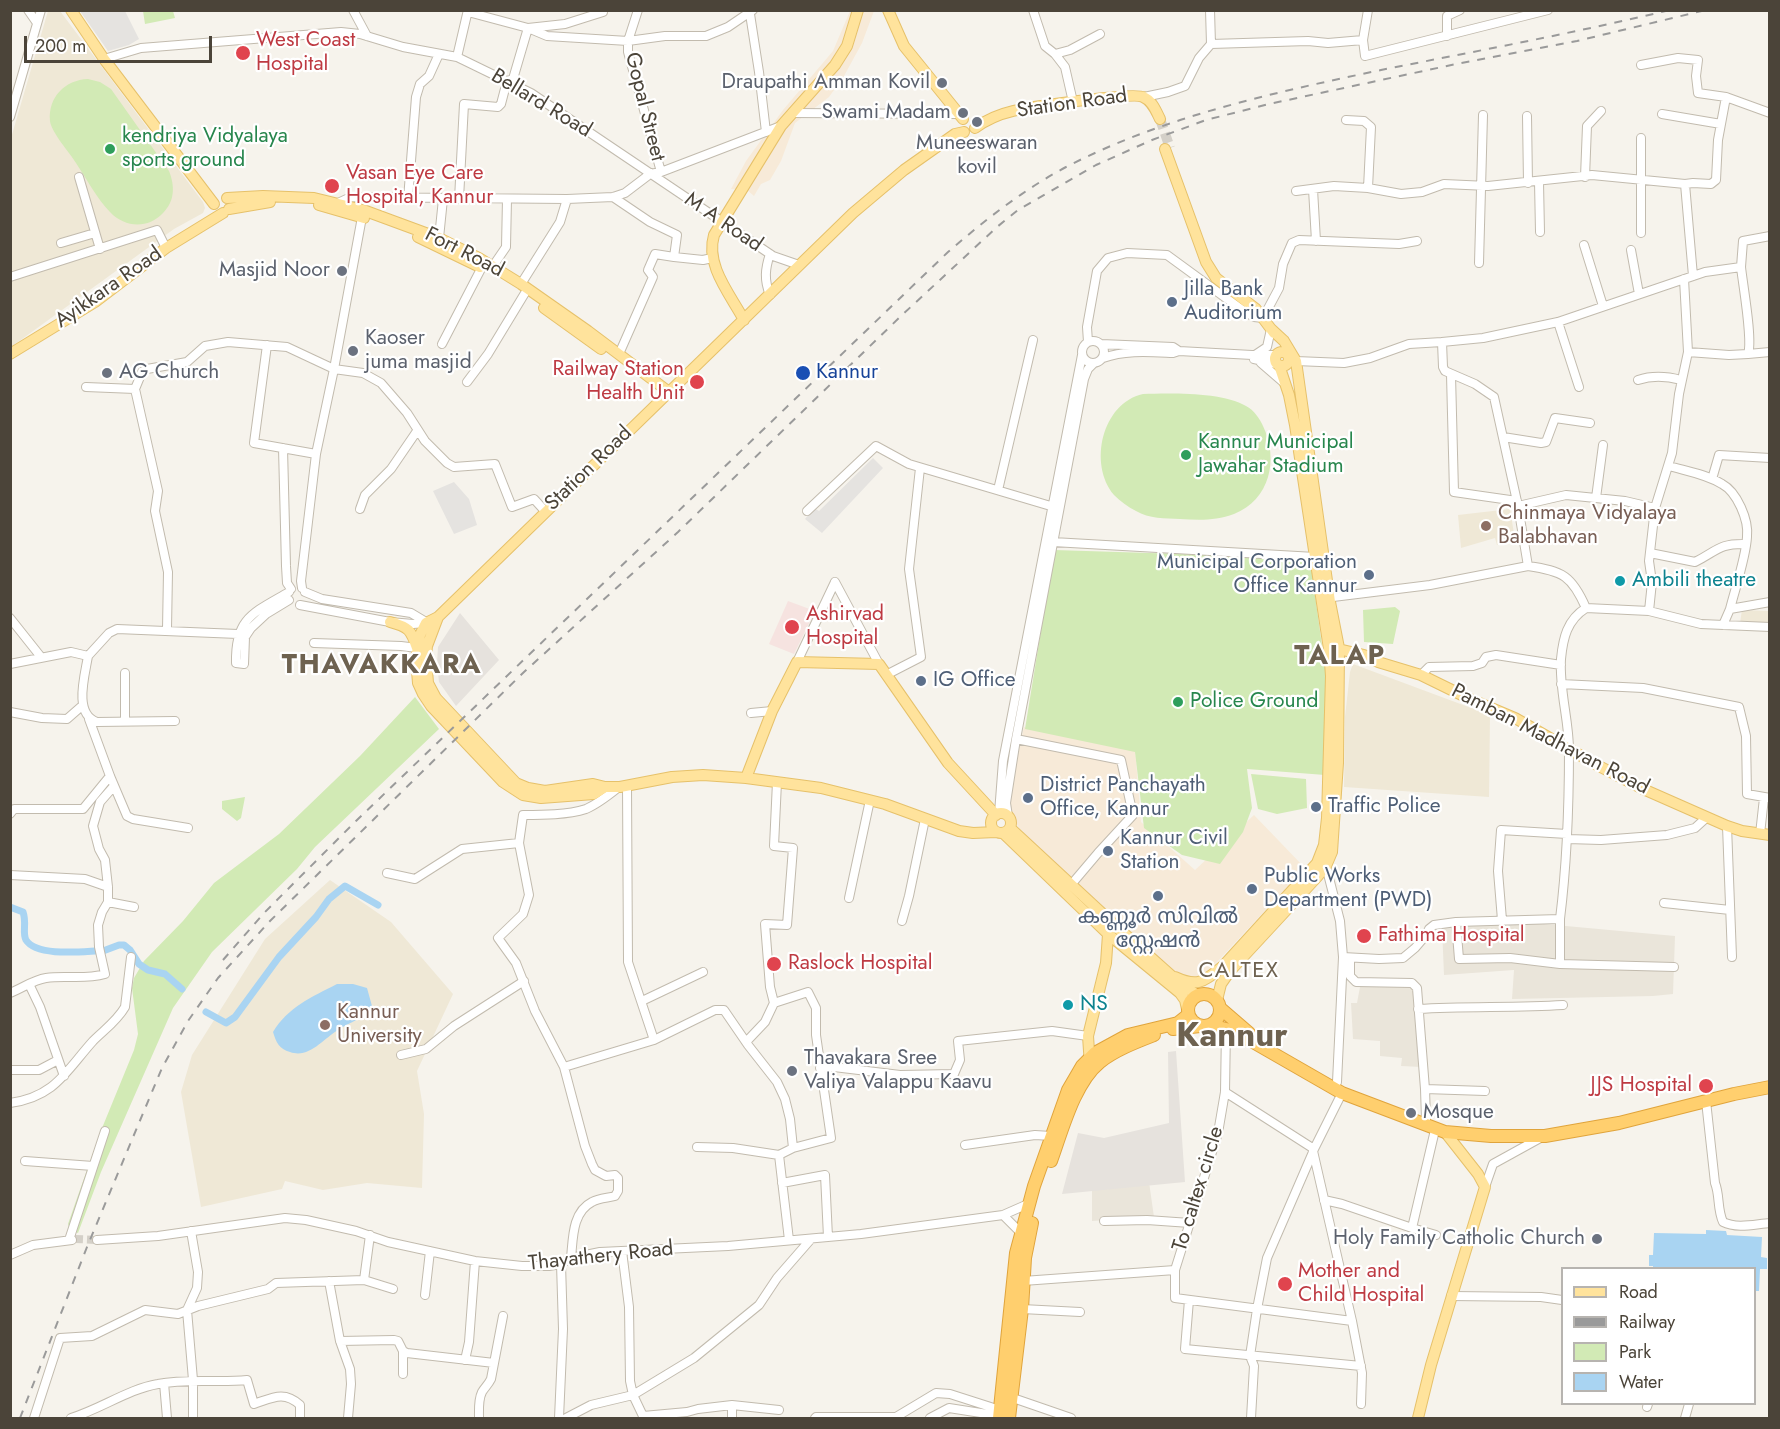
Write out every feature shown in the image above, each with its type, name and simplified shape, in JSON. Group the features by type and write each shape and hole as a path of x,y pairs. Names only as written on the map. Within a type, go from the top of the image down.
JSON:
{"highway":[{"path":"1002,1416 1014,1272 1040,1190 1076,1095 1095,1053 1128,1035 1178,1023 1188,1012 1191,1000 1200,994 1210,995 1223,1013 1251,1036 1340,1087 1436,1126 1491,1136 1545,1136 1619,1123 1770,1087"},
{"path":"1188,1012 1192,1022 1205,1026"},
{"path":"1205,1026 1223,1013"},
{"path":"1002,1416 1010,1397 1022,1309 1028,1204 1068,1090 1082,1066 1101,1061 1136,1042 1169,1030 1205,1026 1223,1013"},
{"path":"1436,1126 1549,1129 1770,1082"}],"main road":[{"path":"71,10 104,59 207,194 221,205"},
{"path":"744,320 715,268 711,245 722,221 781,126 835,65 847,46 858,10"},
{"path":"888,10 904,46 964,125"},
{"name":"Station Road","path":"605,788 593,784 545,791 516,783 436,698 428,683 427,646 433,622 853,213 904,170 964,125 1013,111 1138,95 1150,101 1158,119"},
{"path":"1057,105 1085,107 1143,99"},
{"path":"1168,148 1202,239 1230,288 1284,341 1286,384 1295,425 1316,557 1326,598"},
{"name":"Fort Road","path":"221,205 240,197 299,196 338,203 438,242 487,267 523,289 666,394"},
{"name":"Fort Road","path":"221,205 295,202 362,214"},
{"name":"Ayikkara Road","path":"10,354 95,302 166,248 207,222 221,205"},
{"name":"Fort Road","path":"560,316 619,354 666,394"},
{"path":"1001,815 992,819 992,825 1003,831 1071,886 1184,987 1200,994 1332,852 1338,763 1340,662 1334,648 1326,598 1298,380 1284,359 1271,329"},
{"path":"390,622 405,626 410,630 417,648"},
{"path":"433,622 417,648 418,682 431,706 508,786 523,795 541,798 594,794 605,788 690,776 746,777 821,788 870,800 973,833 1003,831 1011,821 1001,815 948,763 879,664 797,663 772,711 746,777"},
{"path":"1322,865 1327,818 1331,676 1334,648"},
{"name":"Pamban Madhavan Road","path":"1334,648 1364,655 1378,662 1421,675 1515,718 1643,789 1706,818 1742,831 1765,834"},
{"path":"1340,662 1364,655"},
{"path":"1003,831 1108,934 1180,993 1185,1000 1188,1012"},
{"path":"1090,1064 1088,1036 1106,963 1108,934"},
{"path":"1175,977 1188,983 1199,983 1226,968"},
{"path":"1223,1013 1221,984 1226,968"},
{"path":"1223,1013 1222,995 1226,968"},
{"path":"1418,1419 1431,1365 1485,1187 1478,1174 1436,1126"}],"street":[{"path":"28,10 37,23"},
{"path":"10,117 41,10"},
{"path":"353,10 367,36"},
{"path":"528,28 565,24 603,10"},
{"path":"628,41 638,10"},
{"path":"1033,10 1045,46 1065,67 1073,102"},
{"path":"1143,99 1185,86 1199,58 1211,44 1210,10"},
{"path":"1368,10 1363,40 1365,56 1548,10"},
{"path":"1447,36 1447,16 1460,10"},
{"path":"457,57 468,11 528,28 547,36 628,41 665,36 705,36 717,33 751,12 766,132"},
{"path":"459,199 464,104 498,107 501,104 507,81 513,79 528,28"},
{"name":"Bellard Road","path":"104,59 152,47 341,32 367,36 403,47 457,57 507,81 531,93 650,174"},
{"path":"1055,54 1070,50 1100,34"},
{"path":"1211,44 1308,41 1328,44 1363,40"},
{"name":"Gopal Street","path":"628,41 628,52 661,172"},
{"path":"408,199 416,97 420,84 429,76 439,54"},
{"path":"1641,65 1678,58 1698,60 1696,76 1698,93 1726,97 1770,113"},
{"path":"1296,191 1334,186 1368,188 1401,194 1422,192 1444,184 1480,186 1592,175 1685,184 1712,184 1716,180 1718,140 1726,97"},
{"path":"1585,177 1587,126 1600,111"},
{"path":"792,114 964,125"},
{"path":"1662,114 1721,124"},
{"path":"1479,263 1483,115"},
{"path":"1527,116 1528,183"},
{"path":"1346,120 1364,121 1371,127 1368,188"},
{"path":"338,203 351,197 567,199 613,197 625,193 650,174 661,172 781,126"},
{"path":"1641,138 1641,233"},
{"name":"M A Road","path":"650,174 770,254 799,265"},
{"path":"79,177 100,249"},
{"path":"1539,182 1539,232"},
{"path":"1649,611 1652,582 1650,553 1655,508 1669,466 1681,380 1688,352 1685,184"},
{"path":"1313,189 1316,241"},
{"path":"613,197 650,222 676,235 674,257"},
{"path":"438,242 443,199"},
{"path":"442,344 487,267 506,247 507,199"},
{"path":"467,382 488,354 560,222 567,199"},
{"path":"362,214 316,454 303,565 294,604 390,622 413,624 433,622"},
{"path":"10,277 157,230 166,248"},
{"path":"61,243 95,232"},
{"path":"1748,354 1749,330 1741,267 1743,241 1770,236"},
{"path":"1088,342 1087,327 1096,271 1108,258 1127,253 1167,255 1245,312 1254,317 1263,318 1279,288 1282,264 1292,243 1299,240 1399,244 1417,242"},
{"path":"1584,244 1603,306"},
{"path":"1631,250 1639,294"},
{"path":"619,354 653,277 648,270 655,254 703,260 712,258"},
{"path":"770,254 766,266 765,282 770,295"},
{"path":"1001,815 1006,803 1053,542 1055,507 1084,379 1093,364 1114,354 1179,351 1344,363 1370,358 1409,344 1483,338 1558,322 1705,272 1741,267"},
{"path":"1558,322 1579,387"},
{"path":"1255,358 1268,347 1271,329"},
{"path":"998,490 1033,340"},
{"path":"1001,815 1004,761 1055,507 1083,347 1088,342 1095,341 1101,344 1173,347 1179,351"},
{"path":"166,629 168,572 155,511 158,491 135,389 142,372 147,369 187,362 205,346 228,342 287,347 334,369 363,373 381,383 407,413 417,431 441,458 454,467 495,464 512,507 534,499 545,511"},
{"path":"1442,342 1445,371 1475,384 1494,397 1528,566"},
{"path":"1101,344 1104,351 1103,358"},
{"path":"267,345 254,443 316,454"},
{"path":"1688,352 1729,355 1770,352"},
{"path":"1082,355 1086,361 1093,364"},
{"path":"1255,358 1286,384"},
{"path":"1451,375 1454,492 1517,504 1566,495 1625,501 1655,508"},
{"path":"1638,380 1649,376 1667,376 1681,380"},
{"path":"86,387 135,389"},
{"path":"1503,437 1541,443 1546,442 1555,418 1590,423"},
{"path":"360,509 365,495 391,469 417,431"},
{"path":"1596,498 1603,445"},
{"path":"807,512 876,446 920,468 1055,507"},
{"path":"283,448 287,583 295,592 306,598 300,604"},
{"path":"1712,479 1719,455 1770,458"},
{"path":"1669,466 1724,484 1735,497 1747,529 1746,544 1730,609 1723,625"},
{"path":"886,675 921,657 909,569 920,468"},
{"path":"1053,542 1316,557"},
{"path":"1650,553 1695,562 1730,543 1746,544"},
{"path":"1326,598 1430,585 1528,566 1550,569 1569,579 1578,589 1586,608"},
{"path":"797,663 835,582 879,664"},
{"path":"295,592 251,628 245,637 240,664 236,642 244,624 250,617 295,592 322,599 411,613 433,622"},
{"path":"1730,609 1770,602"},
{"path":"1560,964 1560,919 1567,836 1569,748 1561,684 1561,665 1571,620 1586,608 1649,611 1701,624 1770,627"},
{"path":"10,618 41,657"},
{"path":"188,828 133,819 128,816 83,705 88,656 113,630 122,628 238,634"},
{"path":"314,643 417,648"},
{"path":"10,664 71,652 88,656"},
{"path":"1421,675 1429,668 1473,666 1482,663 1486,657 1496,655 1561,665"},
{"path":"125,673 125,721"},
{"path":"1561,684 1642,688 1739,707 1746,736 1747,794 1767,798 1765,834"},
{"path":"10,712 42,718 68,719 83,705"},
{"path":"751,713 772,711"},
{"path":"89,719 97,722 175,721"},
{"path":"1016,739 1121,760 1133,815 1071,886"},
{"path":"10,814 14,809 83,809 110,776"},
{"path":"746,1042 765,1022 774,1003 770,987 765,924 787,925 793,848 774,846 777,782"},
{"path":"10,993 32,981 47,978 80,979 105,974 99,947 98,925 108,902 108,886 105,860 99,849 93,826 100,802 114,786"},
{"path":"571,1258 578,1216 585,1206 593,1201 615,1196 618,1191 618,1180 615,1175 606,1176 595,1170 592,1164 564,1067 535,1011 516,963 498,938 523,914 529,895 519,843 523,815 550,814 586,808 623,786 628,962 654,1040"},
{"path":"849,898 870,800"},
{"path":"1502,920 1498,871 1501,830 1611,840 1667,835 1695,828 1706,818"},
{"path":"902,921 925,819"},
{"path":"1728,826 1732,957"},
{"path":"387,873 415,879 462,849 519,843"},
{"path":"1322,865 1340,921 1350,976 1356,982 1412,983 1417,988 1425,1089 1436,1126 1412,1227"},
{"path":"10,875 86,879 108,886"},
{"path":"108,902 134,907"},
{"path":"1664,903 1730,910"},
{"path":"1346,957 1403,958 1415,948 1434,925 1456,922 1560,919"},
{"path":"1456,922 1459,959 1510,958 1560,964 1674,967"},
{"path":"10,1103 33,1098 60,1082 125,1007 131,957"},
{"path":"1251,1419 1254,1366 1250,1356 1267,1258 1340,1087 1346,957"},
{"path":"642,1001 704,972"},
{"path":"401,1055 426,1049 454,1026 524,981"},
{"path":"29,984 40,1007 64,1076"},
{"path":"697,1147 733,1148 779,1155 793,1148 831,1138 816,1035 816,1008 808,992 774,1003"},
{"path":"1418,1009 1467,1006 1520,1008 1563,1005"},
{"path":"564,1067 654,1040 719,1009 728,1014 777,1082 785,1099 790,1119 793,1148"},
{"name":"To caltex circle","path":"1023,1281 1175,1270 1218,1133 1225,1092 1223,1013"},
{"path":"820,1068 834,1067 900,1075 954,1074 960,1060 958,1041 1052,1031 1088,1036"},
{"path":"10,1070 39,1070 58,1060"},
{"path":"1425,1089 1485,1091"},
{"path":"1225,1092 1313,1150 1361,1366 1361,1404"},
{"path":"1706,1101 1715,1183 1723,1222 1744,1225 1770,1223"},
{"path":"10,1255 33,1245 72,1240 105,1131"},
{"path":"965,1145 1035,1135 1051,1136"},
{"path":"1485,1187 1493,1164 1545,1136"},
{"path":"779,1155 789,1240"},
{"path":"25,1161 93,1166"},
{"path":"782,1183 825,1175 828,1237"},
{"path":"1324,1200 1353,1207 1436,1235"},
{"name":"Thayathery Road","path":"97,1240 191,1232 285,1218 306,1220 370,1235 388,1242 475,1261 522,1266 561,1264 571,1258 600,1252 828,1237 1003,1215 1028,1204"},
{"path":"1003,1215 1025,1234"},
{"path":"1104,1221 1146,1220 1190,1223"},
{"path":"191,1232 197,1263 197,1288 187,1310 193,1380 192,1419"},
{"path":"364,1280 370,1235"},
{"path":"566,1419 591,1405 633,1395 694,1358 759,1305 777,1278 811,1239"},
{"path":"425,1295 430,1251"},
{"path":"622,1251 629,1307 630,1371 633,1395 643,1417 732,1405 779,1410"},
{"path":"465,1360 469,1342 475,1261"},
{"path":"559,1419 563,1329 561,1264"},
{"path":"1175,1270 1175,1298 1352,1320"},
{"path":"34,1419 60,1338 92,1336 146,1310 178,1314 268,1288 276,1283 364,1280 393,1289"},
{"path":"329,1281 340,1341 350,1369 348,1419"},
{"path":"1451,1296 1541,1297 1561,1300"},
{"path":"1189,1300 1185,1349 1361,1366"},
{"path":"1022,1309 1080,1311"},
{"path":"479,1419 482,1391 488,1386 503,1316"},
{"path":"340,1341 398,1341 403,1351 403,1374"},
{"path":"403,1351 494,1363"},
{"path":"71,1419 142,1388 164,1383 193,1380 222,1382 247,1380 254,1404 281,1396 292,1397 300,1405 300,1419"},
{"path":"164,1383 167,1419"},
{"path":"815,1419 816,1417 896,1417 936,1393 951,1394 1002,1416"},
{"path":"1010,1397 1071,1419"},
{"path":"732,1405 732,1419"},
{"path":"930,1419 949,1408 1002,1416"}],"shaded area":[{"path":"48,11 60,11 203,202 205,208 203,213 174,229 11,347 11,138"},
{"path":"80,11 125,11 139,39 129,45 108,51"},
{"path":"850,11 874,11 862,43 844,76 829,97 795,123 781,161 770,180 761,184 754,196 747,190 731,189 746,161 783,110 833,51"},
{"path":"873,458 883,468 822,533 805,519 814,508 819,511"},
{"path":"454,482 469,499 477,525 454,534 433,491"},
{"name":"Chinmaya Vidyalaya Balabhavan","path":"1510,509 1515,540 1497,545 1495,538 1461,548 1458,515"},
{"name":"Ashirvad Hospital","path":"788,601 815,611 794,654 769,644"},
{"path":"1742,610 1769,611 1769,626 1740,623"},
{"path":"460,613 499,660 456,706 439,682 437,664 438,647"},
{"path":"1353,664 1490,715 1489,797 1344,787 1345,717"},
{"name":"Kannur Civil Station","path":"1024,727 1135,748 1141,822 1195,870 1254,815 1305,868 1203,977 1190,980 1174,973 1025,835 1013,820 1009,794"},
{"name":"Kannur University","path":"330,880 391,922 453,994 417,1071 424,1114 422,1188 367,1183 323,1190 285,1181 282,1189 201,1207 181,1092 192,1055 265,939"},
{"path":"1533,923 1675,936 1673,994 1512,999 1514,970 1444,975 1442,927"},
{"path":"1414,986 1422,1067 1401,1066 1402,1058 1380,1056 1380,1041 1353,1039 1351,1003 1357,1003 1360,987"},
{"path":"1176,1051 1185,1182 1062,1194 1078,1133 1104,1138 1169,1123 1168,1052"},
{"path":"1149,1182 1154,1217 1092,1221 1092,1186"}],"green space":[{"path":"143,11 173,11 175,18 145,24"},
{"name":"kendriya Vidyalaya sports ground","path":"88,79 100,82 111,89 169,171 173,188 172,198 163,213 150,222 129,224 110,212 51,126 50,112 55,97 65,86"},
{"name":"Kannur Municipal Jawahar Stadium","path":"1143,394 1181,394 1224,398 1236,401 1252,410 1263,426 1270,452 1268,477 1256,499 1246,508 1234,514 1214,519 1194,520 1141,514 1116,497 1106,482 1102,467 1103,436 1118,409 1129,400"},
{"name":"Police Ground","path":"1054,550 1310,558 1326,675 1325,775 1247,769 1252,808 1243,832 1220,864 1182,855 1144,828 1135,752 1025,729"},
{"path":"1395,607 1400,611 1393,644 1364,642 1363,610"},
{"path":"415,697 439,729 315,847 297,869 212,952 173,1008 101,1172 78,1233 70,1230 68,1224 100,1133 134,1050 138,1034 132,988 134,978 144,961 183,921 214,883 279,834 360,756"},
{"path":"1251,774 1306,779 1307,808 1277,814 1258,809"},
{"path":"245,797 241,818 237,821 222,809 222,801"}],"water":[{"path":"337,984 353,984 367,988 372,1006 361,1017 310,1050 297,1053 286,1051 281,1047 273,1032 279,1023 293,1009"},
{"path":"1706,1230 1726,1231 1727,1235 1762,1237 1761,1257 1767,1258 1767,1269 1760,1269 1759,1291 1756,1291 1756,1267 1649,1266 1649,1255 1653,1255 1654,1233 1706,1234"}],"waterway":[{"path":"206,1012 226,1023 235,1017 279,957 316,917 329,899 345,886 378,905"},
{"path":"10,907 23,912 25,937 31,945 39,949 58,952 95,951"},
{"path":"103,951 124,945 139,964 148,970 165,974 182,989"}],"tunnel":[{"path":"1160,119 1170,148"},
{"path":"75,1239 97,1240"}],"railway":[{"path":"223,960 264,913 356,821 948,252 990,217 1035,185 1103,149 1180,120 1220,108 1381,70 1670,10"},
{"path":"20,1418 87,1247 162,1068 188,1021 218,978 270,921 524,672 678,532 901,316 997,227 1018,210 1096,165 1152,140 1206,120 1269,104 1456,64 1577,41 1706,10"}],"place":[{"name":"West Coast Hospital","path":"243,53"},
{"name":"Draupathi Amman Kovil","path":"942,83"},
{"name":"Swami Madam","path":"963,113"},
{"name":"Muneeswaran kovil","path":"977,122"},
{"name":"kendriya Vidyalaya sports ground","path":"110,149"},
{"name":"Vasan Eye Care Hospital, Kannur","path":"332,186"},
{"name":"Masjid Noor","path":"342,271"},
{"name":"Jilla Bank Auditorium","path":"1172,302"},
{"name":"Kaoser juma masjid","path":"353,351"},
{"name":"AG Church","path":"107,373"},
{"name":"Kannur","path":"803,373"},
{"name":"Railway Station Health Unit","path":"697,382"},
{"name":"Kannur Municipal Jawahar Stadium","path":"1186,455"},
{"name":"Chinmaya Vidyalaya Balabhavan","path":"1486,526"},
{"name":"Municipal Corporation Office Kannur","path":"1369,575"},
{"name":"Ambili theatre","path":"1620,581"},
{"name":"Ashirvad Hospital","path":"792,627"},
{"name":"IG Office","path":"921,681"},
{"name":"Police Ground","path":"1178,702"},
{"name":"District Panchayath Office, Kannur","path":"1028,798"},
{"name":"Traffic Police","path":"1316,807"},
{"name":"Kannur Civil Station","path":"1108,851"},
{"name":"Public Works Department (PWD)","path":"1252,889"},
{"name":"കണ്ണൂർ സിവിൽ സ്റ്റേഷൻ","path":"1158,896"},
{"name":"Fathima Hospital","path":"1364,936"},
{"name":"Raslock Hospital","path":"774,964"},
{"name":"NS","path":"1068,1005"},
{"name":"Kannur University","path":"325,1025"},
{"name":"Thavakara Sree Valiya Valappu Kaavu","path":"792,1071"},
{"name":"JJS Hospital","path":"1706,1086"},
{"name":"Mosque","path":"1411,1113"},
{"name":"Holy Family Catholic Church","path":"1597,1239"},
{"name":"Mother and Child Hospital","path":"1285,1284"}],"district":[{"name":"TALAP","path":"1340,657"},
{"name":"THAVAKKARA","path":"382,666"},
{"name":"CALTEX","path":"1239,972"},
{"name":"Kannur","path":"1232,1038"}]}
